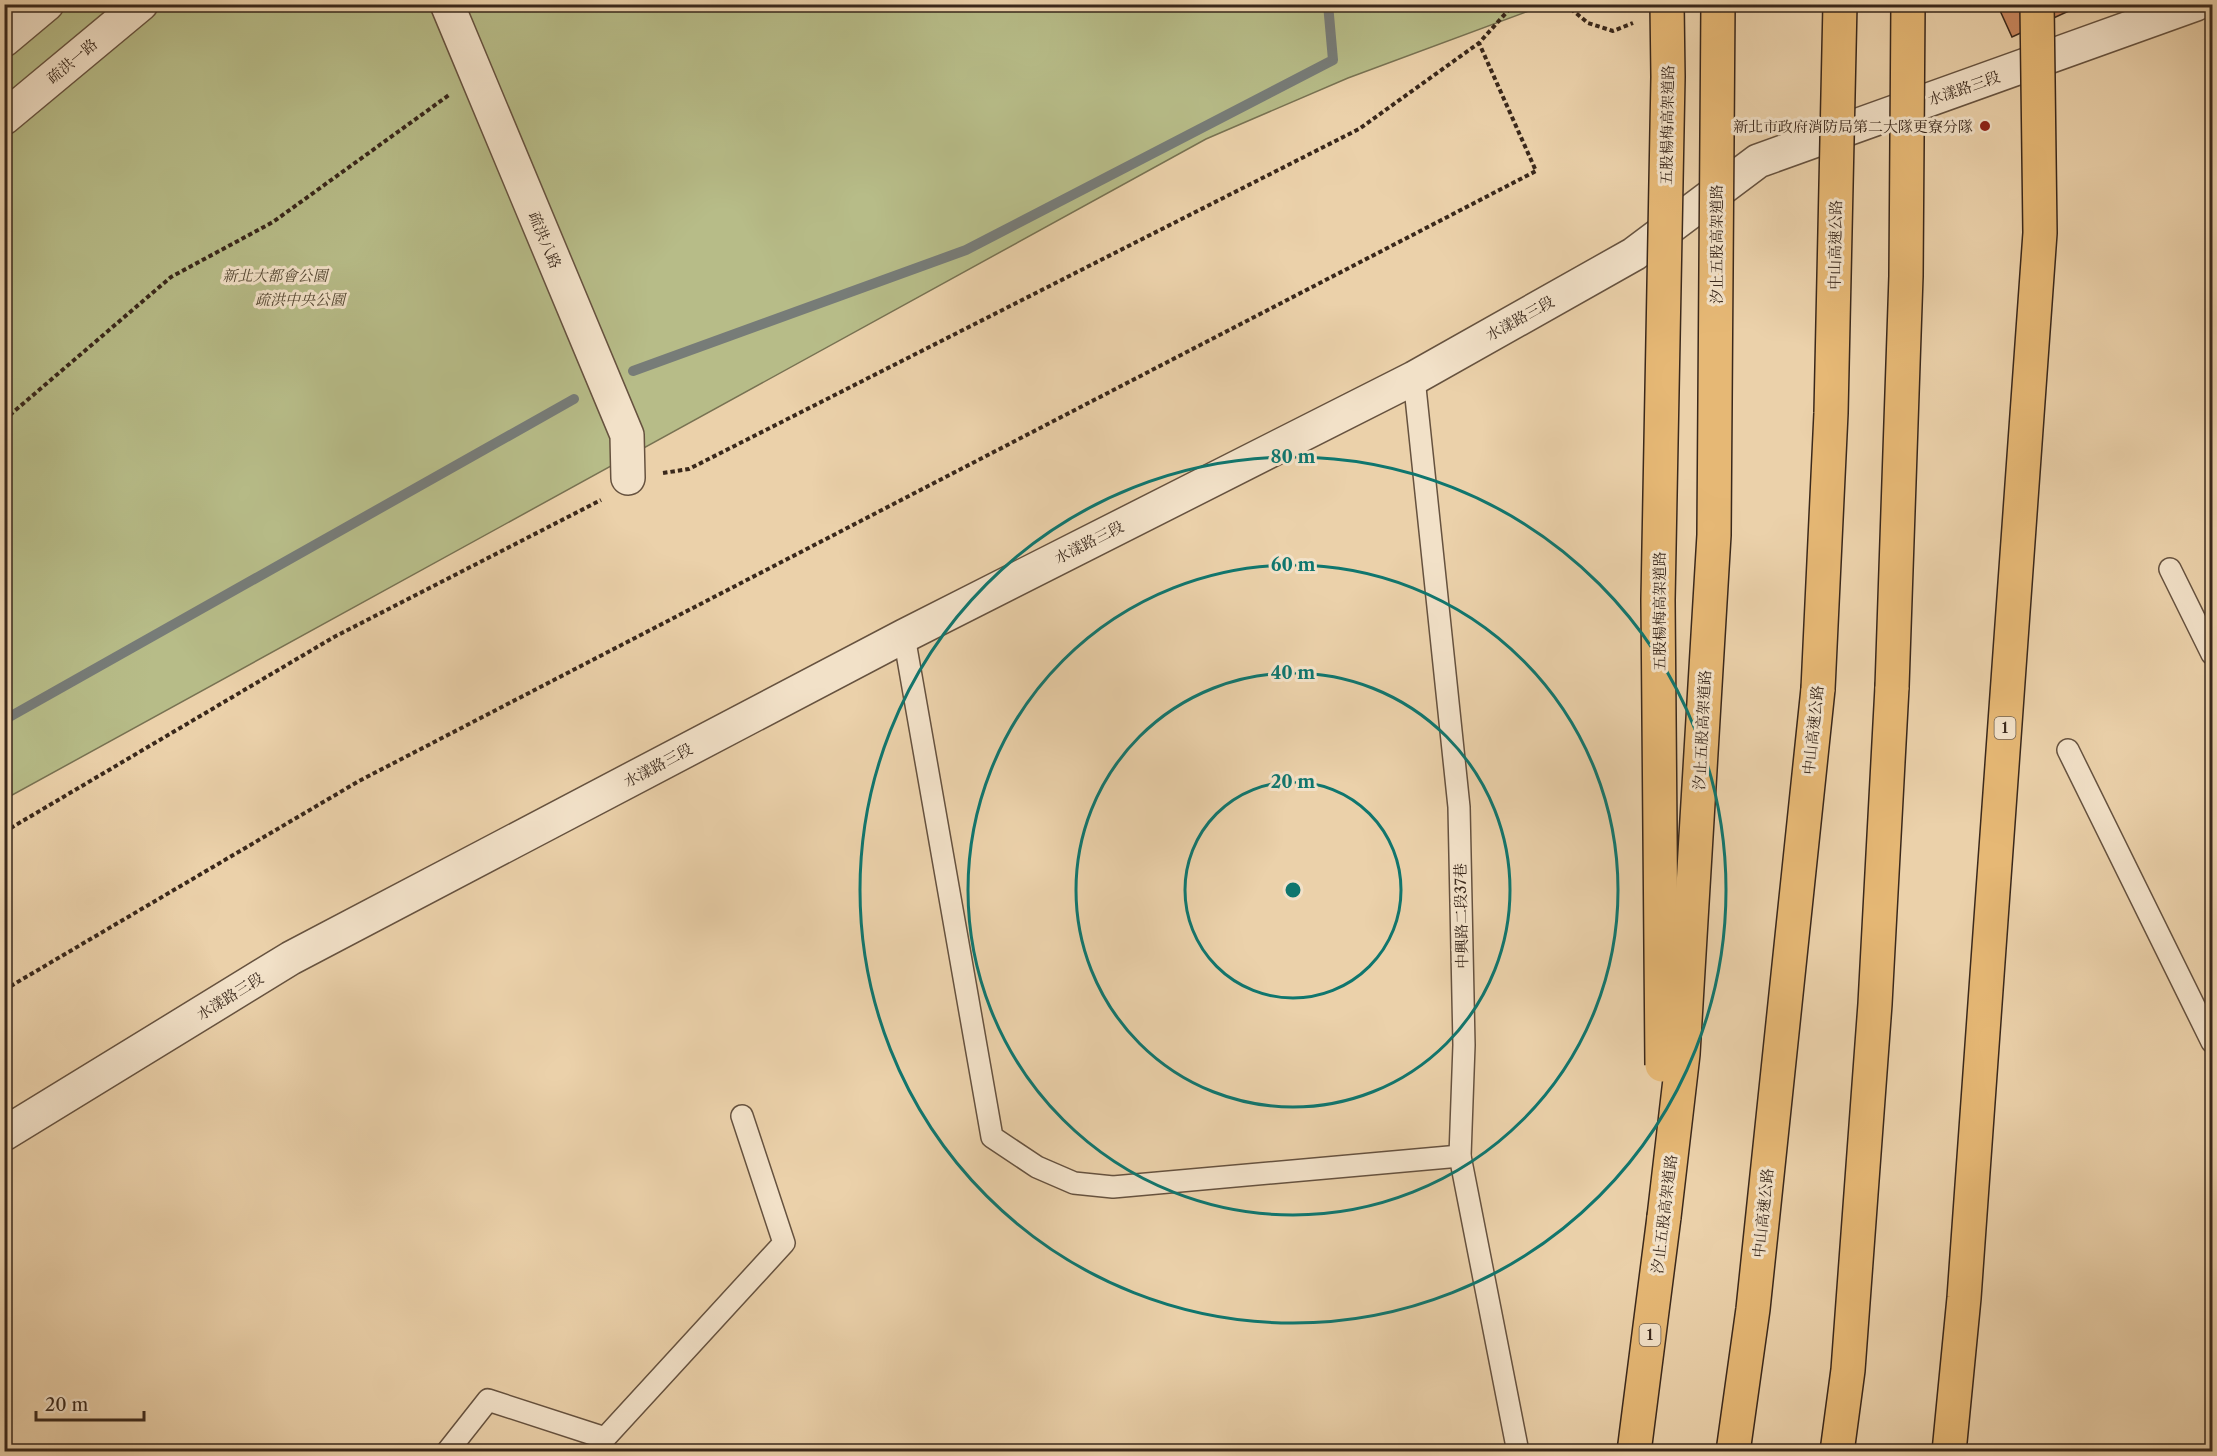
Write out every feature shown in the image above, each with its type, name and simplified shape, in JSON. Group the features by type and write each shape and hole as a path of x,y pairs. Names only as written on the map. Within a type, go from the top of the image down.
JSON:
{"highway":[{"name":"五股楊梅高架道路","path":"1664,1217 1658,600 1668,89 1667,4"},
{"name":"汐止五股高架道路","path":"1634,1452 1683,1054 1714,536 1718,4"},
{"name":"中山高速公路","path":"1733,1452 1753,1309 1818,689 1831,413 1840,4"},
{"path":"1837,1452 1848,1370 1873,1040 1893,687 1906,276 1908,4"},
{"name":"1","path":"1949,1452 1965,1298 2040,232 2037,4"}],"street":[{"path":"4,40 47,4"},
{"name":"疏洪一路","path":"4,118 141,4"},
{"name":"疏洪八路","path":"447,4 627,435 627,478"},
{"name":"水漾路三段","path":"4,1134 291,958 904,636 1414,378 1634,254 1758,161 2196,4"}],"lane":[{"name":"中興路二段37巷","path":"1414,378 1459,807 1464,1045 1460,1156 1518,1452"},
{"path":"2170,569 2212,654"},
{"path":"904,636 992,1137 1037,1167 1074,1184 1113,1187 1460,1156"},
{"path":"2068,750 2212,1042"},
{"path":"447,1452 488,1400 604,1438 784,1243 742,1116"}],"path":[{"path":"4,832 334,637 611,495 627,478 689,469 1359,129 1479,43 1514,4"},
{"path":"1565,4 1588,23 1613,31 1639,21"},
{"path":"4,990 370,776 1536,171 1479,43"},
{"path":"4,420 171,277 273,222 476,76"}],"green space":[{"name":"疏洪中央公園","path":"5,5 1545,5 1348,78 1206,139 5,799"}],"building":[{"path":"1997,4 2084,4 2012,37"}],"waterway":[{"path":"633,371 966,250 1333,60 1328,4"},
{"path":"4,720 574,399"}],"place":[{"name":"新北市政府消防局第二大隊更寮分隊","path":"1985,126"}],"park label":[{"name":"新北大都會公園","path":"275,275"}]}
